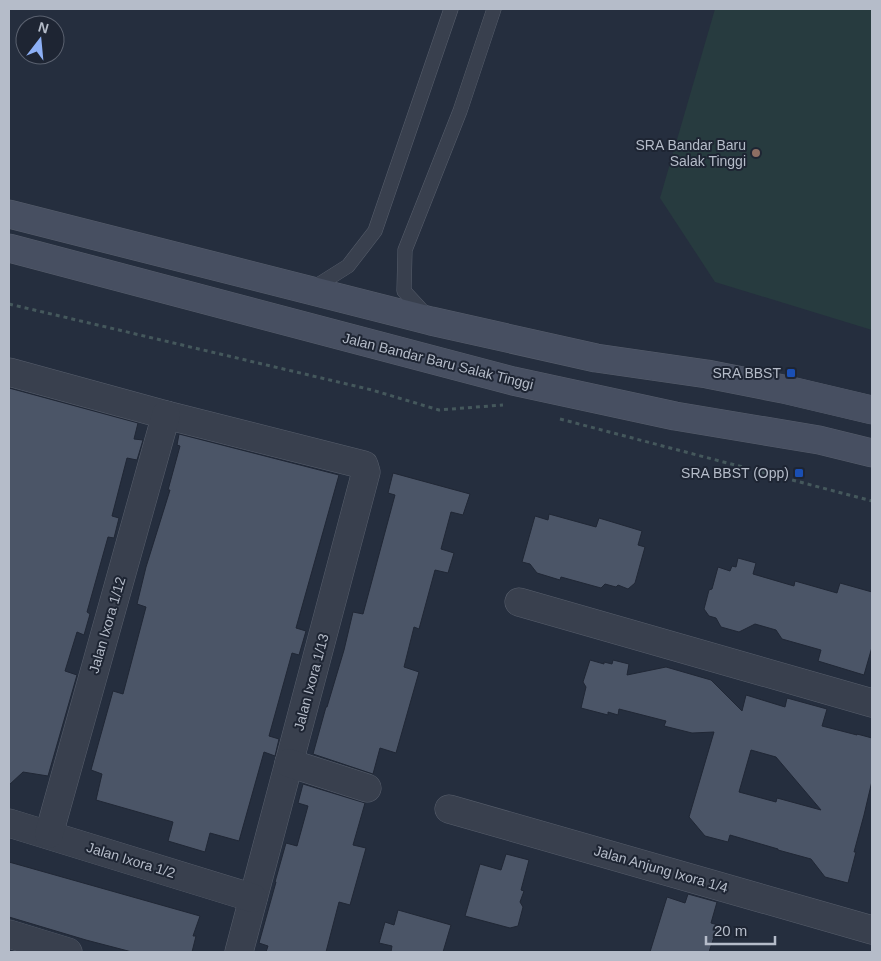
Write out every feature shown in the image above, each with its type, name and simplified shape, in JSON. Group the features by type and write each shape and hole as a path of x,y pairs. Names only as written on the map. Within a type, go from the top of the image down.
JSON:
{"main road":[{"path":"9,214 431,321 596,358 707,374 783,389 872,410"},
{"name":"Jalan Bandar Baru Salak Tinggi","path":"9,248 513,381 675,416 819,440 872,453"}],"street":[{"path":"9,372 166,415"},
{"name":"Jalan Ixora 1/13","path":"166,415 364,465 366,472 239,952"},
{"name":"Jalan Ixora 1/12","path":"49,834 166,415"},
{"path":"519,602 872,702"},
{"path":"289,763 367,788"},
{"name":"Jalan Anjung Ixora 1/4","path":"449,809 872,930"},
{"name":"Jalan Ixora 1/2","path":"9,822 253,898"},
{"path":"9,934 68,952"}],"lane":[{"path":"309,291 348,266 375,231 451,9"},
{"path":"431,321 404,291 405,250 460,111 494,9"}],"path":[{"path":"9,304 372,390 439,410 506,405"},
{"path":"552,417 872,501"}],"green space":[{"name":"SRA Bandar Baru Salak Tinggi","path":"715,9 872,9 872,330 715,282 660,198"}],"building":[{"path":"9,388 138,423 134,439 143,440 137,460 127,458 112,516 119,518 114,538 108,537 87,612 90,614 84,635 77,632 65,671 77,675 48,776 23,772 9,785"},
{"path":"179,434 339,475 296,628 306,631 299,655 292,653 269,736 279,739 275,756 264,752 239,841 210,833 205,852 168,841 173,822 96,800 102,774 91,770 113,691 123,694 146,607 137,604 146,567 170,490 168,490 180,446 177,445"},
{"path":"393,473 470,494 463,515 451,512 441,549 454,553 448,573 435,570 419,629 414,627 404,667 419,672 396,753 380,748 373,774 313,754 344,650 353,612 363,614 395,495 388,493"},
{"path":"549,514 596,527 599,518 642,531 638,545 645,547 635,583 628,589 618,585 616,587 605,584 601,588 561,577 560,580 537,573 530,564 522,562 535,516 548,520"},
{"path":"738,558 756,563 753,574 794,586 795,581 837,593 840,583 872,592 872,647 864,675 818,661 821,650 782,639 776,630 755,624 739,632 721,627 716,618 709,616 704,609 718,567 730,571 732,566 736,567"},
{"path":"590,660 604,664 604,662 612,664 613,660 629,664 627,675 666,667 711,680 742,711 746,695 785,707 787,698 827,709 822,726 872,738 872,781 848,883 825,877 811,859 730,835 728,842 705,836 689,817 714,732 692,733 664,726 666,721 619,709 618,715 608,712 608,715 581,708 586,687 583,682","holes":["751,750 776,757 821,810 777,798 776,802 739,792"]},
{"path":"303,784 365,803 353,845 366,848 350,905 339,902 326,952 266,952 268,946 259,943 286,843 297,846 308,806 298,803"},
{"path":"506,854 529,860 521,890 524,891 520,902 523,907 518,926 510,928 465,916 480,864 501,870"},
{"path":"9,862 200,916 193,936 196,936 192,952 132,952 9,917"},
{"path":"688,894 717,902 711,923 718,925 709,952 650,952 667,897 685,903"},
{"path":"398,910 451,925 443,952 391,952 392,946 379,943 385,922 394,925"}],"place":[{"name":"SRA Bandar Baru Salak Tinggi","path":"756,153"},
{"name":"SRA BBST","path":"791,373"},
{"name":"SRA BBST (Opp)","path":"799,473"}]}
